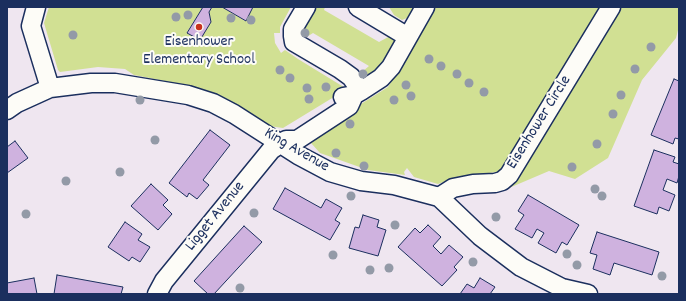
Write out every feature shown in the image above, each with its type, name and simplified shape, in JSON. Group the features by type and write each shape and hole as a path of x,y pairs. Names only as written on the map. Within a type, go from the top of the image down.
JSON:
{"street":[{"path":"36,7 31,26 50,88"},
{"path":"306,7 293,29 292,36 294,42 351,77 358,93"},
{"path":"358,7 408,37"},
{"path":"283,142 297,140 348,106 358,93 381,78 391,67 425,7"},
{"name":"Eisenhower Circle","path":"439,197 452,188 466,185 495,183 502,181 509,175 611,7"},
{"name":"King Avenue","path":"7,110 17,103 50,88 85,83 115,83 188,95 213,103 234,114 283,142 298,155 330,172 361,181 394,185 439,197 480,236 521,267 562,288 588,294"},
{"name":"Ligget Avenue","path":"157,294 164,281 271,150 283,142"}],"green space":[{"path":"49,7 203,7 187,32 200,40 211,22 209,12 212,7 222,7 245,21 253,7 291,7 280,27 280,33 274,33 275,43 281,53 285,50 347,89 283,128 269,126 220,97 190,86 134,75 125,69 98,67 60,72 58,70 44,23"},
{"path":"316,7 325,7 324,10 379,42 390,36 396,41 382,66 361,82 356,77 369,66 313,33 302,40 299,37"},
{"path":"389,7 414,7 407,18 402,20 394,15"},
{"path":"436,7 603,7 505,171 457,177 438,184 414,177 407,168 404,172 405,175 368,170 320,153 311,143 308,144 307,141 310,136 388,87"},
{"path":"619,7 679,7 679,26 676,38 642,80 608,158 575,179 549,171 509,188 523,168"}],"building":[{"name":"Eisenhower Elementary School","path":"203,7 212,7 209,12 211,22 200,40 187,33"},
{"name":"Eisenhower Elementary School","path":"222,7 253,7 246,21"},
{"path":"674,79 679,81 679,139 675,138 673,144 651,135"},
{"path":"210,130 230,145 203,180 209,185 197,199 189,193 187,197 169,183"},
{"path":"15,141 28,158 7,173 7,147"},
{"path":"654,150 675,157 673,162 679,164 679,176 677,183 667,179 663,190 675,195 669,211 659,207 657,214 634,206"},
{"path":"151,184 168,200 163,205 172,214 158,230 131,206"},
{"path":"285,188 321,208 326,199 342,208 335,220 340,223 330,240 273,209"},
{"path":"528,195 579,225 567,245 562,242 556,253 538,243 544,233 537,229 532,238 515,229 524,215 518,211"},
{"path":"363,215 379,220 377,227 386,230 378,256 349,248 355,227 359,228"},
{"path":"125,222 142,234 138,240 150,247 140,262 132,257 129,261 108,247"},
{"path":"428,225 441,237 433,246 441,254 449,245 463,257 454,267 457,270 442,286 398,247 415,228 420,233"},
{"path":"244,226 262,242 214,294 208,294 194,281"},
{"path":"597,232 659,252 652,275 614,263 610,275 593,269 597,255 590,253"},
{"path":"57,275 123,287 121,294 54,294"},
{"path":"34,278 37,294 7,294 7,283"},
{"path":"480,278 495,287 490,294 460,294 467,284 474,288"}],"place":[{"name":"Eisenhower Elementary School","path":"199,27"}]}
